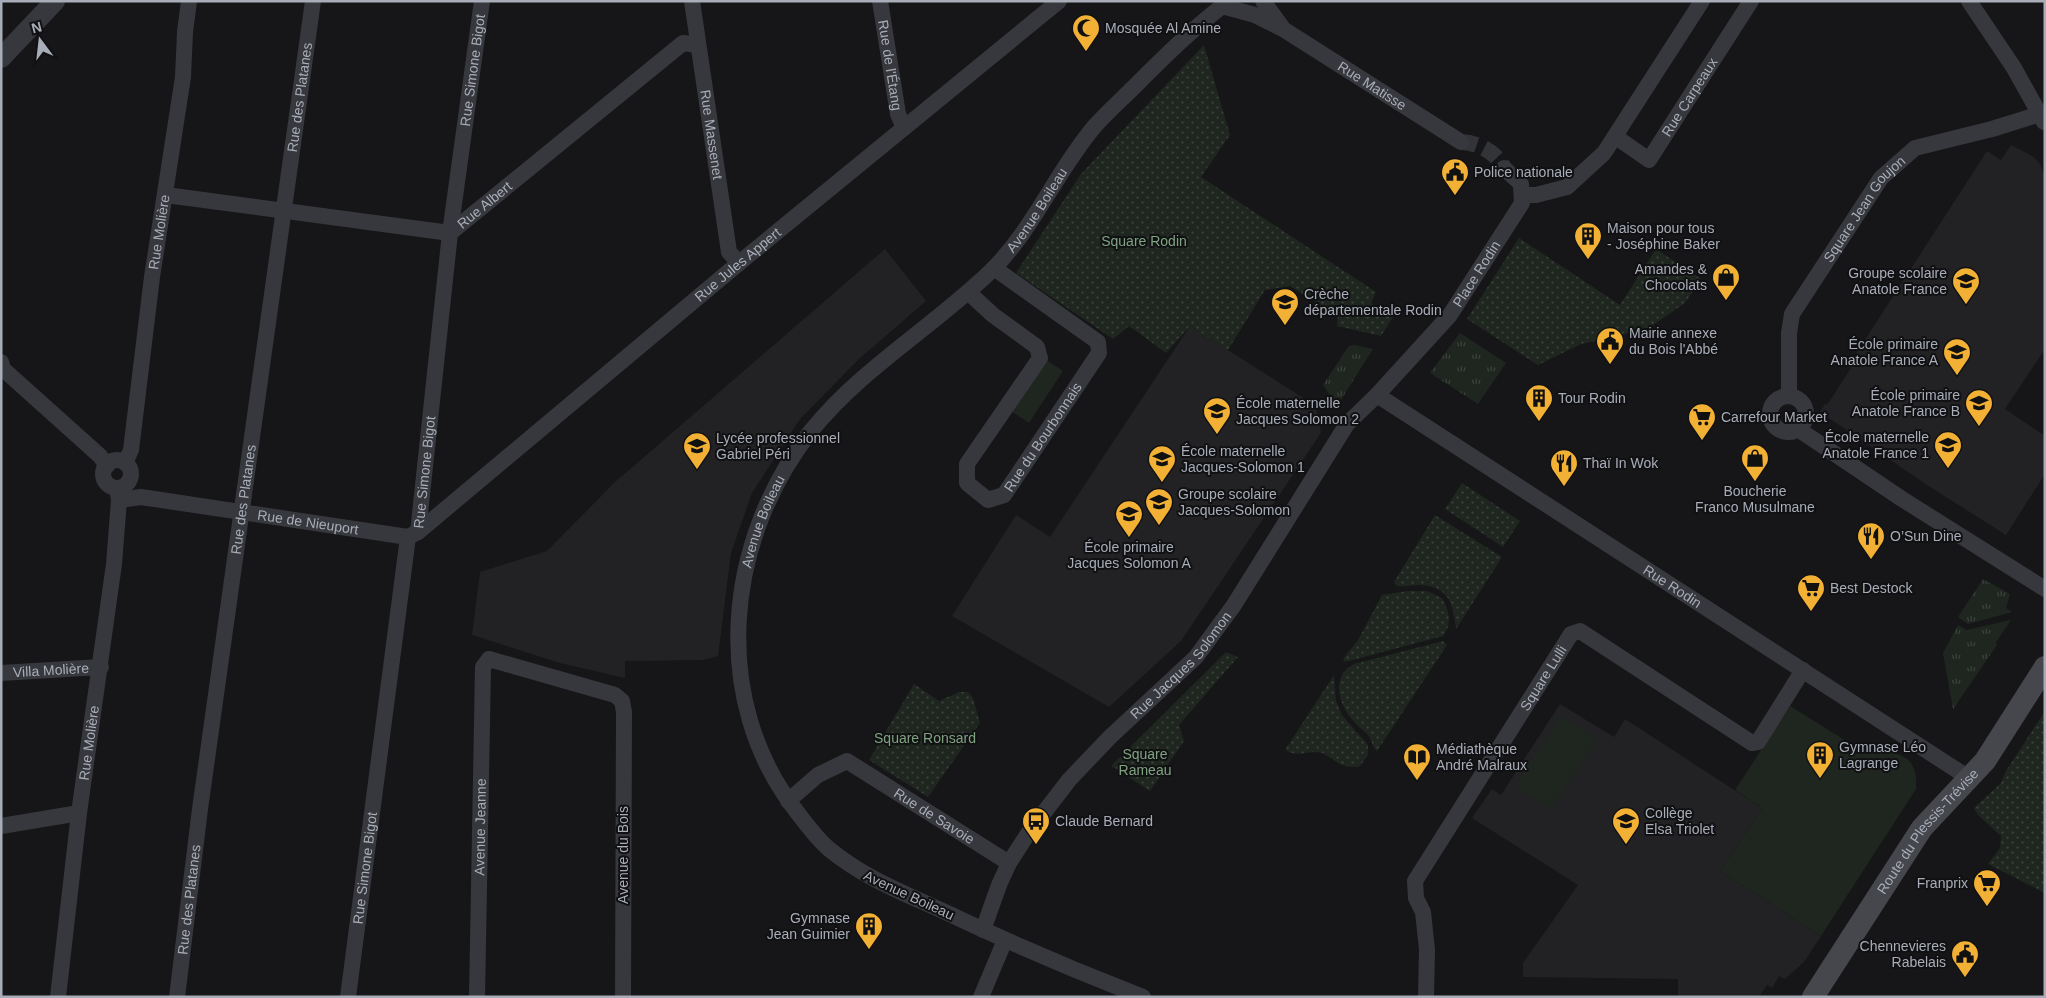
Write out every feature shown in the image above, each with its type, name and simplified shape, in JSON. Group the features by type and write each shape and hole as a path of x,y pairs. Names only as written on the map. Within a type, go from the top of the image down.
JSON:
{"main road":[{"name":"Route du Plessis-Trévise","path":"1813,997 1922,828 1985,761 2045,667"}],"street":[{"path":"1,58 55,1"},
{"name":"Rue Molière","path":"125,463 131,450 152,277 183,77 185,32 189,1"},
{"name":"Rue des Platanes","path":"177,997 200,808 313,1"},
{"name":"Rue Simone Bigot","path":"348,997 413,534 450,233 482,1"},
{"name":"Rue Massenet","path":"692,1 729,252 739,263"},
{"name":"Rue de l'Étang","path":"880,1 898,114 904,128"},
{"name":"Rue Jules Appert","path":"413,534 739,263 1059,1"},
{"path":"1263,1 1283,29"},
{"path":"1504,168 1519,181 1523,195 1544,193 1567,186 1604,153 1616,137 1702,1"},
{"name":"Rue Carpeaux","path":"1616,137 1649,160 1751,1"},
{"path":"1969,1 2014,68 2043,119"},
{"name":"Rue Matisse","path":"1226,4 1255,15 1283,29 1461,142"},
{"name":"Avenue Boileau","path":"1143,997 914,900 861,873 827,847 788,801 771,775 758,748 737,662 738,608 749,555 765,509 791,460 811,432 856,383 948,311 994,268 1040,206 1094,127 1155,66 1226,4"},
{"name":"Rue Albert","path":"166,195 450,233 683,43 698,45"},
{"name":"Square Jean Goujon","path":"1790,396 1789,333 1792,314 1882,178 1915,148 1992,129 2043,119"},
{"name":"Place Rodin","path":"1377,395 1450,315 1515,216 1523,195"},
{"name":"Rue du Bourbonnais","path":"968,292 993,315 1037,347 1040,358 968,464 967,483 988,500 1004,496 1100,353 1098,342 994,268"},
{"path":"1,362 3,369 100,456 107,466"},
{"name":"Rue Rodin","path":"1377,395 1969,778"},
{"name":"Rue Jacques Solomon","path":"983,930 994,896 1009,863 1029,832 1069,780 1110,737 1196,657 1234,606 1347,424 1377,395"},
{"path":"1790,396 1801,401 1806,413 1803,425 1798,429 1791,432 1783,432 1776,428 1769,415 1775,401 1790,396"},
{"path":"1798,429 1902,500 2045,588"},
{"path":"118,461 125,463 130,470 130,479 118,494 106,482 104,474 107,466 118,461"},
{"name":"Rue Molière","path":"58,997 79,813 114,564 118,494"},
{"name":"Rue de Nieuport","path":"118,494 413,534"},
{"name":"Square Lulli","path":"1426,997 1427,950 1422,912 1416,898 1415,881 1571,634 1580,632 1752,743 1758,742 1803,670"},
{"name":"Avenue Jeanne","path":"476,997 483,667 489,659 615,696 622,701 624,712"},
{"name":"Villa Molière","path":"1,673 101,667"},
{"name":"Avenue du Bois","path":"623,997 624,712"},
{"name":"Rue de Savoie","path":"788,801 818,776 847,761 1009,863"},
{"path":"1,826 79,813"},
{"path":"981,997 1005,940"}],"shaded area":[{"name":"Groupe scolaire Anatole France","path":"2011,145 2034,157 2040,164 2045,177 2045,349 2005,409 2045,436 2045,474 2006,535 1927,485 1820,412 1825,404 1827,405 1851,368 1848,366 1987,151 2001,160"},
{"name":"Lycée professionnel Gabriel Péri","path":"885,249 926,301 859,359 800,419 752,493 731,553 718,656 703,660 625,661 625,678 560,663 472,635 480,572 547,551 614,483"},
{"name":"Groupe scolaire Jacques-Solomon","path":"1190,326 1316,406 1321,433 1181,641 1109,707 952,616 1016,515 1050,537"},
{"name":"Collège Elsa Triolet","path":"1560,704 1614,737 1625,719 1762,808 1720,871 1821,936 1804,962 1785,979 1779,976 1772,988 1767,985 1761,994 1756,997 1678,997 1678,979 1523,977 1523,963 1578,885 1472,818 1492,789 1501,795"}],"green space":[{"name":"Square Rodin","path":"1204,45 1230,135 1201,177 1376,292 1371,303 1393,317 1381,336 1337,326 1338,316 1290,286 1265,290 1228,350 1190,326 1166,353 1129,326 1113,339 1016,273 1081,174"},
{"path":"1519,238 1620,305 1656,249 1701,279 1685,303 1650,327 1581,344 1538,365 1467,319"},
{"path":"1460,333 1506,363 1478,404 1430,373"},
{"path":"1355,345 1373,349 1337,406 1323,385 1349,346"},
{"path":"1045,359 1063,371 1029,423 1011,411"},
{"path":"1462,483 1520,521 1503,547 1445,509"},
{"path":"1435,515 1502,557 1456,629 1451,605 1444,593 1431,586 1397,586 1394,582"},
{"path":"1983,579 2010,594 2006,608 2012,612 1968,624 1958,617"},
{"path":"1408,591 1427,591 1442,598 1447,607 1449,617 1448,627 1443,636 1345,662 1343,659 1358,640 1382,595"},
{"path":"2011,620 1996,642 1997,645 1953,709 1943,653 1958,625 1966,630"},
{"path":"1443,641 1447,645 1377,751 1368,735 1353,720 1342,704 1339,689 1342,675 1354,664"},
{"name":"Square Rameau","path":"1226,652 1238,657 1179,725 1184,741 1150,791 1111,766"},
{"path":"1334,675 1336,701 1342,715 1368,745 1368,755 1360,766 1352,767 1339,764 1321,753 1297,754 1285,750"},
{"name":"Square Ronsard","path":"914,684 939,701 959,692 968,692 973,698 980,723 928,797 869,760"},
{"path":"1790,706 1856,747 1898,754 1906,758 1912,765 1915,775 1916,789 1821,936 1720,871 1762,808 1735,790"},
{"path":"2045,711 2045,893 1988,864 2000,848 2001,836 1978,815 1974,808 2001,783 2006,771"},
{"path":"1561,716 1597,739 1551,809 1515,786"}],"tunnel":[{"path":"1461,142 1474,144 1486,149 1501,162 1504,168"}],"place":[{"name":"Mosquée Al Amine","path":"1086,52"},
{"name":"Police nationale","path":"1455,196"},
{"name":"Maison pour tous - Joséphine Baker","path":"1588,260"},
{"name":"Amandes & Chocolats","path":"1726,301"},
{"name":"Groupe scolaire Anatole France","path":"1966,305"},
{"name":"Crèche départementale Rodin","path":"1285,326"},
{"name":"Mairie annexe du Bois l'Abbé","path":"1610,365"},
{"name":"École primaire Anatole France A","path":"1957,376"},
{"name":"Tour Rodin","path":"1539,422"},
{"name":"École primaire Anatole France B","path":"1979,427"},
{"name":"École maternelle Jacques Solomon 2","path":"1217,435"},
{"name":"Carrefour Market","path":"1702,441"},
{"name":"École maternelle Anatole France 1","path":"1948,469"},
{"name":"Lycée professionnel Gabriel Péri","path":"697,470"},
{"name":"Boucherie Franco Musulmane","path":"1755,482"},
{"name":"École maternelle Jacques-Solomon 1","path":"1162,483"},
{"name":"Thaï In Wok","path":"1564,487"},
{"name":"Groupe scolaire Jacques-Solomon","path":"1159,526"},
{"name":"École primaire Jacques Solomon A","path":"1129,538"},
{"name":"O’Sun Dine","path":"1871,560"},
{"name":"Best Destock","path":"1811,612"},
{"name":"Gymnase Léo Lagrange","path":"1820,779"},
{"name":"Médiathèque André Malraux","path":"1417,781"},
{"name":"Claude Bernard","path":"1036,845"},
{"name":"Collège Elsa Triolet","path":"1626,845"},
{"name":"Franprix","path":"1987,907"},
{"name":"Gymnase Jean Guimier","path":"869,950"},
{"name":"Chennevieres Rabelais","path":"1965,978"}]}
